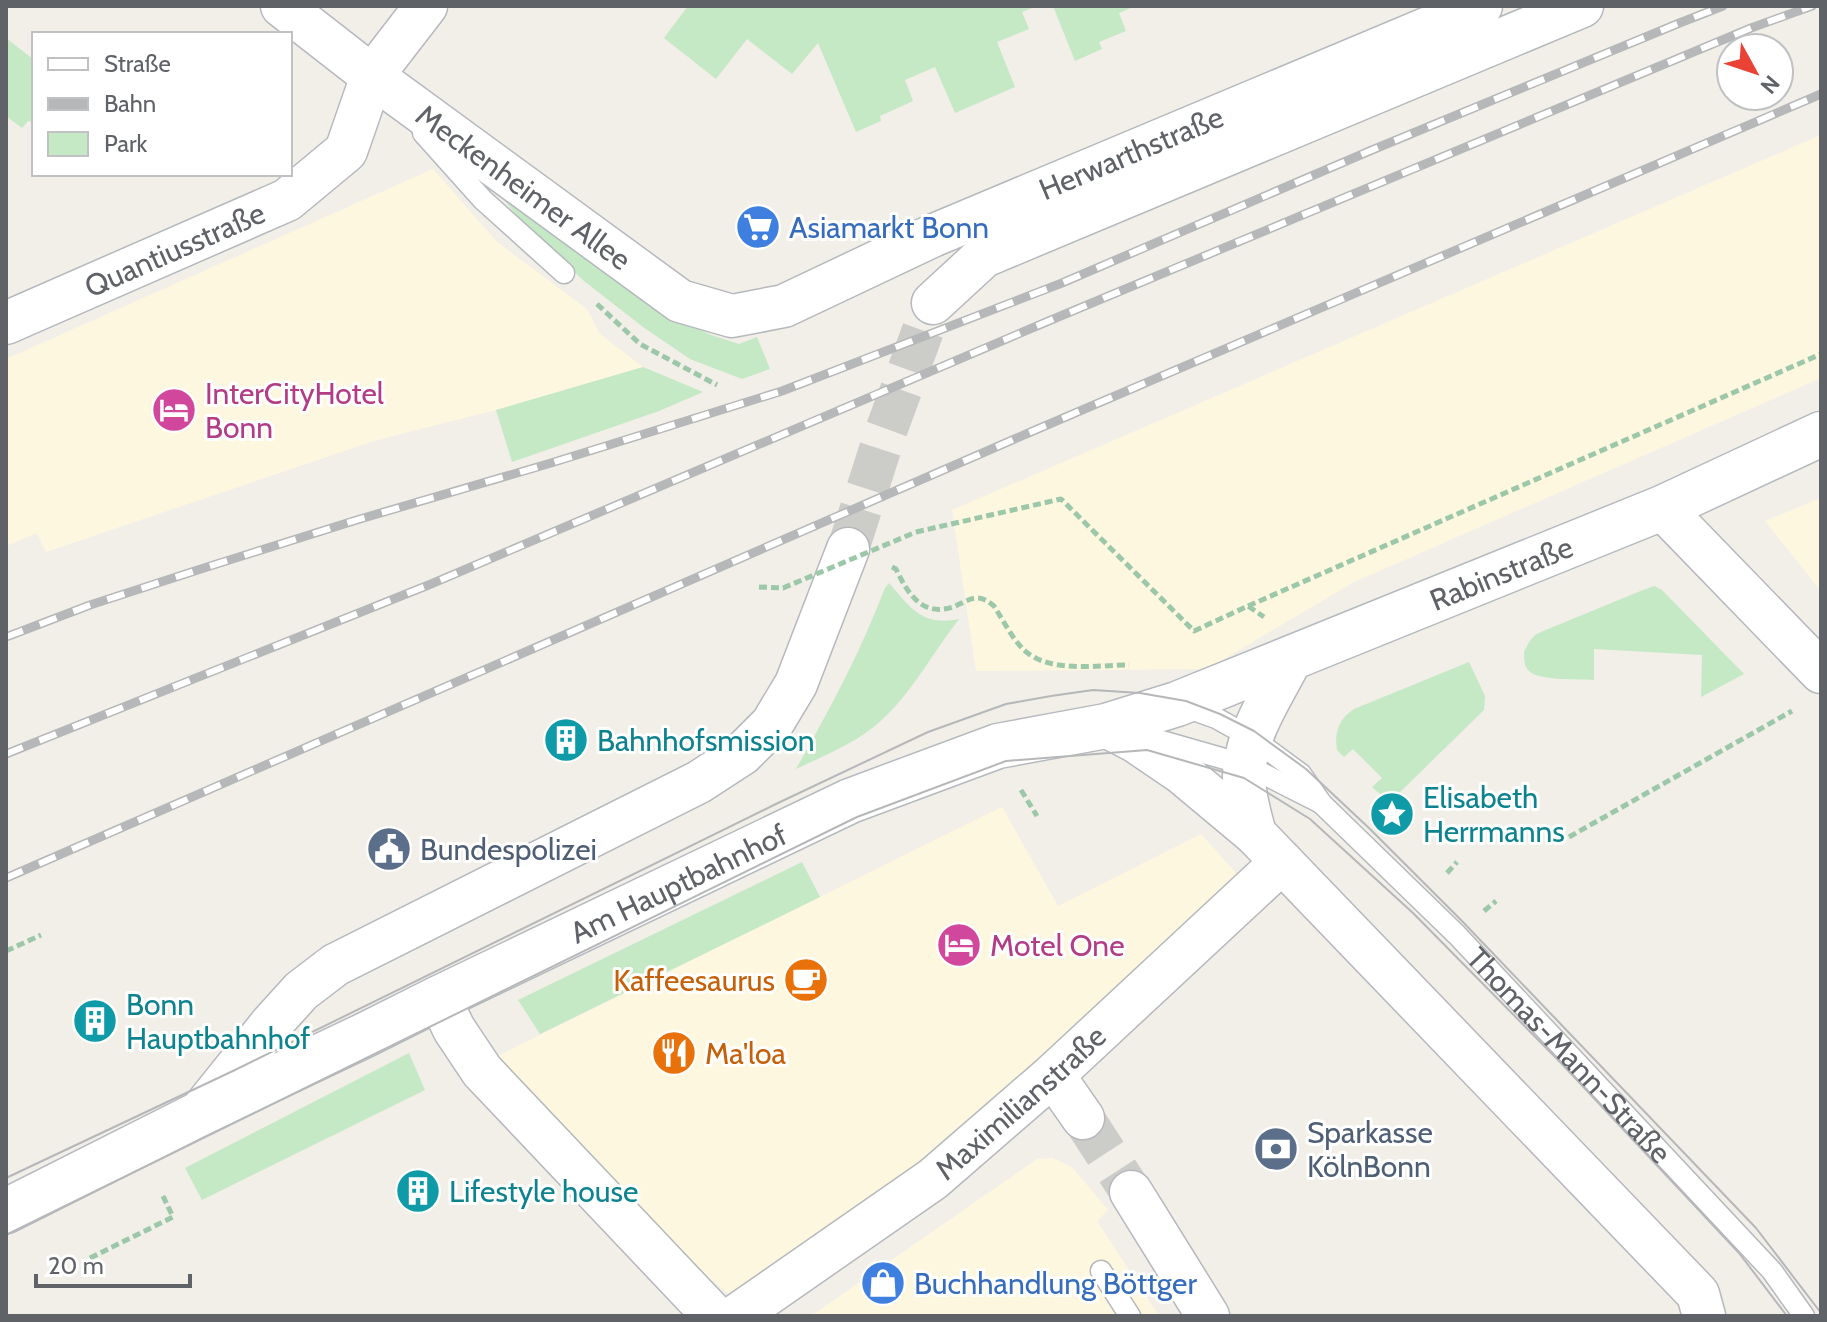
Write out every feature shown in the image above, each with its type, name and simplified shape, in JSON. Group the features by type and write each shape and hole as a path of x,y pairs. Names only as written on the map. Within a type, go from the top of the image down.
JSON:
{"street":[{"name":"Meckenheimer Allee","path":"282,6 372,76 680,301 732,316 784,306"},
{"name":"Quantiusstraße","path":"6,323 287,200 346,151 372,76 426,6"},
{"name":"Herwarthstraße","path":"784,306 946,230 1481,6"},
{"name":"Herwarthstraße","path":"933,303 984,256 1582,6"},
{"name":"Rabinstraße","path":"1177,704 1662,508 1821,434"},
{"path":"1662,508 1821,672"},
{"name":"Am Hauptbahnhof","path":"199,1114 301,991 335,965 699,782 742,754 772,724 796,684 848,549"},
{"path":"1268,848 1247,805 1244,778 1249,751 1291,659"},
{"name":"Am Hauptbahnhof","path":"6,1211 199,1114 850,801 998,746 1106,726 1177,704"},
{"path":"1106,726 1135,741 1182,773 1268,848 1698,1294 1704,1316"},
{"name":"Maximilianstraße","path":"736,1316 933,1179 1053,1075 1268,848"},
{"path":"439,998 454,1029 488,1078 714,1316"},
{"path":"1053,1075 1083,1118"},
{"path":"1131,1192 1208,1316"}],"lane":[{"path":"372,76 483,200 564,273"},
{"name":"Thomas-Mann-Straße","path":"1177,704 1216,718 1249,751 1322,804 1457,935 1772,1271 1804,1316"},
{"name":"Thomas-Mann-Straße","path":"1106,726 1249,751"},
{"path":"1101,1271 1130,1316"}],"path":[{"path":"564,273 640,344 717,385"},
{"path":"759,587 783,588 916,532 1061,499 1194,631 1821,354"},
{"path":"902,582 915,600 934,609 944,610 974,598 988,601 1022,648 1045,663 1060,666 1136,664"},
{"path":"1248,606 1278,627 1291,659"},
{"path":"1569,837 1794,710"},
{"path":"6,951 41,935"},
{"path":"90,1258 173,1217 163,1196"}],"shaded area":[{"path":"1821,135 1821,378 1354,582 1207,669 976,671 952,510"},
{"path":"433,169 497,242 587,309 600,334 643,367 496,410 377,440 46,552 37,533 6,546 6,359"},
{"path":"1821,498 1821,591 1765,521"},
{"path":"1002,807 1058,906 1201,834 1243,881 1054,1086 734,1298 459,1075"},
{"path":"1052,1158 1072,1167 1108,1210 1097,1221 1159,1316 811,1316 1037,1159"}],"green space":[{"path":"688,6 1037,6 1022,12 1029,29 997,42 1015,87 955,113 935,67 905,80 913,101 880,116 881,121 856,132 818,43 792,74 747,39 716,79 664,38"},
{"path":"1053,6 1133,7 1119,13 1126,31 1099,42 1102,49 1075,61"},
{"path":"6,38 32,58 32,122 28,121 22,128 6,116"},
{"path":"477,165 678,319 739,344 757,337 770,369 742,379 690,359 643,327 584,281 520,220"},
{"path":"643,367 703,392 659,411 512,462 496,410"},
{"path":"889,583 918,613 935,620 959,619 913,684 874,727 796,769 844,680"},
{"path":"1654,586 1662,590 1744,674 1701,697 1702,655 1594,649 1594,680 1550,678 1527,669 1524,652 1535,635"},
{"path":"1469,662 1485,696 1484,710 1398,794 1390,797 1381,795 1372,787 1382,778 1353,749 1344,757 1337,750 1336,737 1341,722 1354,709"},
{"path":"802,862 820,897 540,1034 518,1000"},
{"path":"409,1053 425,1090 202,1200 185,1168"}],"tunnel":[{"path":"848,549 886,431 933,303"},
{"path":"1083,1118 1131,1192"}],"tram line":[{"path":"6,1178 235,1070 928,732 1006,704 1093,690 1140,693 1186,701 1220,714 1254,731 1306,769 1461,920 1756,1228 1821,1313"},
{"path":"6,1235 857,817 1006,761 1147,750 1244,778 1310,819 1413,913 1561,1063 1739,1253 1787,1316"}],"railway":[{"path":"6,637 90,605 207,567 782,391 1062,283 1372,150 1723,6"},
{"path":"6,754 431,584 1051,320 1751,28 1812,6"},
{"path":"6,878 1033,431 1821,94"}],"place":[{"name":"Asiamarkt Bonn","path":"758,227"},
{"name":"InterCityHotel Bonn","path":"174,410"},
{"name":"Bahnhofsmission","path":"566,740"},
{"name":"Elisabeth Herrmanns","path":"1392,814"},
{"name":"Bundespolizei","path":"389,849"},
{"name":"Motel One","path":"959,945"},
{"name":"Kaffeesaurus","path":"806,980"},
{"name":"Bonn Hauptbahnhof","path":"95,1021"},
{"name":"Ma'loa","path":"674,1053"},
{"name":"Sparkasse KölnBonn","path":"1276,1149"},
{"name":"Lifestyle house","path":"418,1191"},
{"name":"Buchhandlung Böttger","path":"883,1283"}]}
